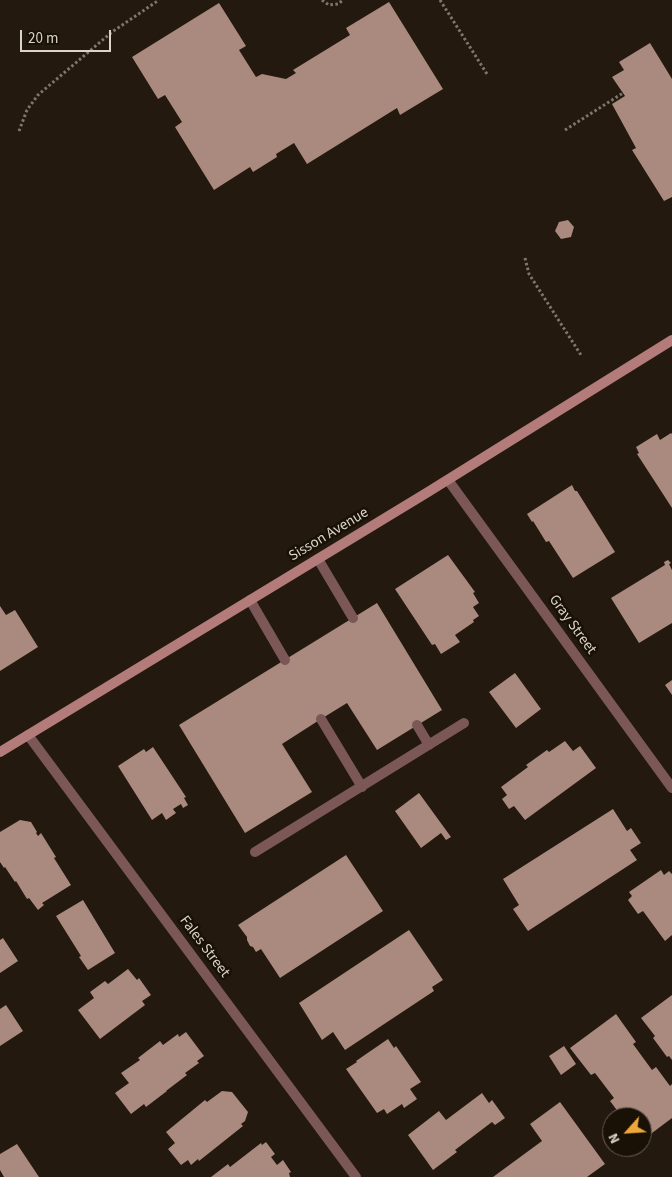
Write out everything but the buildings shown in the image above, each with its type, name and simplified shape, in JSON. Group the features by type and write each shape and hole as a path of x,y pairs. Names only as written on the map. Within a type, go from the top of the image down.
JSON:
{"main road":[{"name":"Sisson Avenue","path":"0,752 448,480 672,340"}],"street":[{"name":"Gray Street","path":"448,480 672,788"},
{"path":"318,559 353,618"},
{"path":"250,600 285,660"},
{"path":"321,719 362,787"},
{"path":"255,852 464,724"},
{"path":"417,725 429,745"},
{"name":"Fales Street","path":"28,735 356,1177"}],"path":[{"path":"19,132 28,110 38,95 112,32 159,0"},
{"path":"322,0 329,5 338,4 344,0"},
{"path":"440,0 487,74"},
{"path":"565,130 623,93"},
{"path":"525,258 529,274 581,355"}]}
